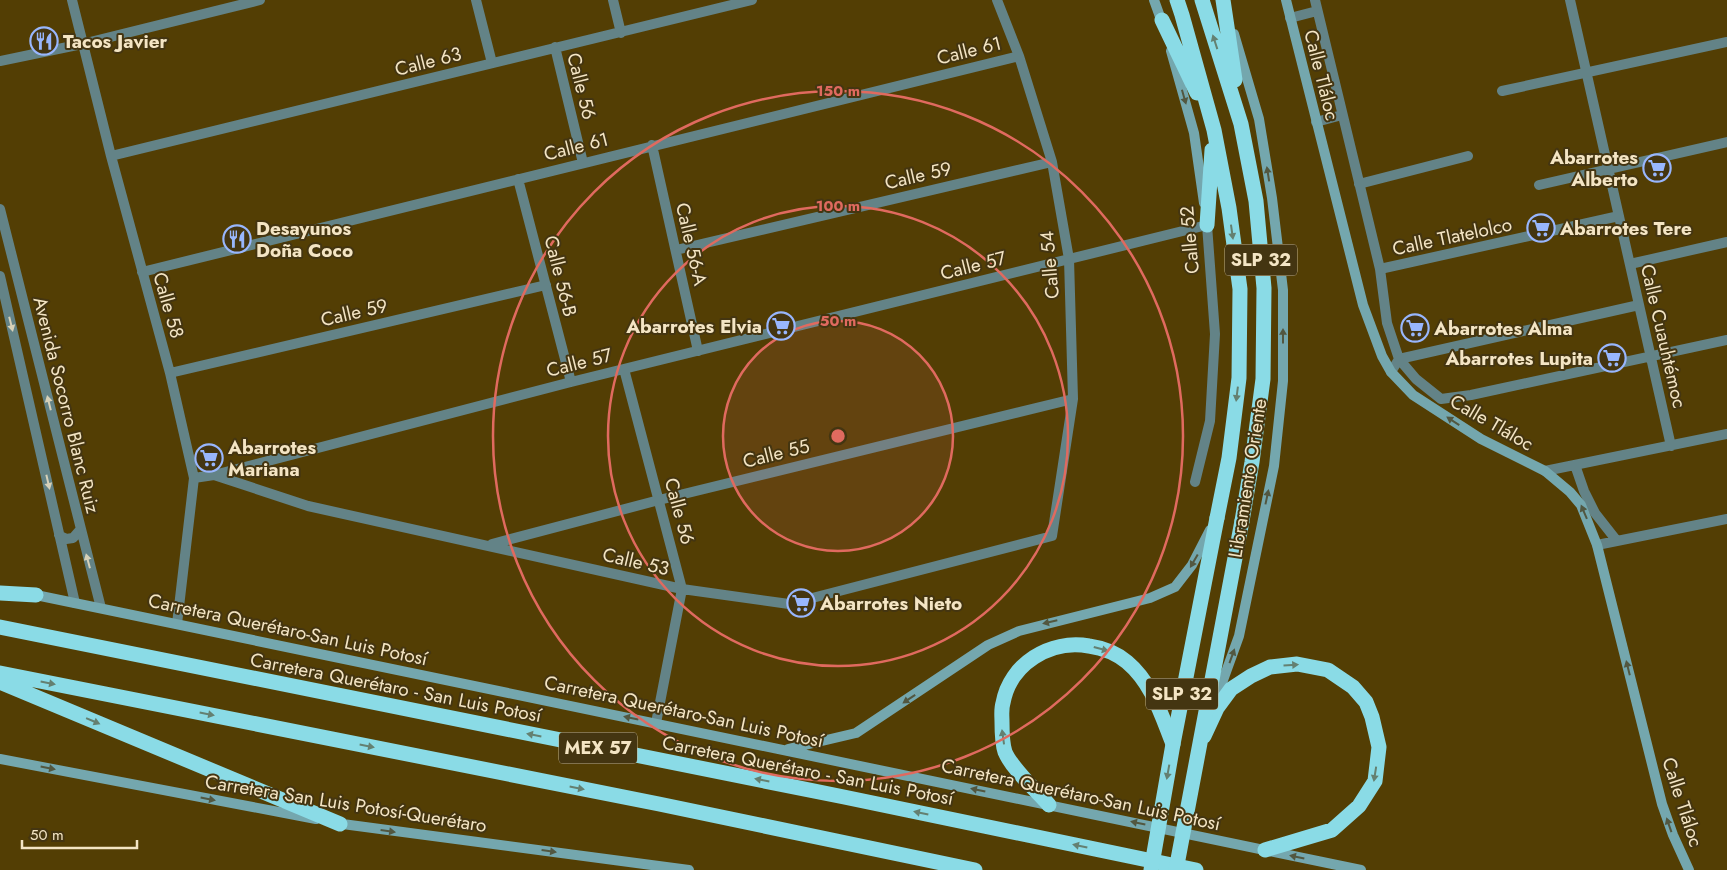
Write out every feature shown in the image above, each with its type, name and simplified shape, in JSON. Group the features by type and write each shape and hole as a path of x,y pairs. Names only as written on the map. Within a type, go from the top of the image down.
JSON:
{"highway":[{"name":"Libramiento Oriente","path":"1177,0 1214,130 1229,208 1240,289 1239,378 1229,458 1217,518"},
{"path":"1224,0 1241,124"},
{"name":"Libramiento Oriente","path":"1197,751 1252,462 1263,379 1264,288 1256,201 1241,124 1203,3"},
{"path":"1162,20 1214,130 1207,225"},
{"name":"SLP 32","path":"1151,870 1173,744 1217,518"},
{"path":"0,592 36,595"},
{"name":"Carretera Querétaro - San Luis Potosí","path":"0,627 844,796 1196,870"},
{"path":"1050,805 1019,773 1006,753 1002,730 1002,703 1011,679 1030,659 1053,646 1082,644 1106,649 1126,661 1145,681 1173,744"},
{"path":"1197,751 1217,708 1231,689 1251,676 1270,668 1297,664 1328,670 1354,686 1366,702 1372,717 1378,747 1375,781 1359,806 1332,830 1265,850"},
{"name":"MEX 57","path":"0,673 649,802 975,870"},
{"path":"0,682 340,824"},
{"name":"SLP 32","path":"1176,870 1197,751"}],"main road":[{"name":"Calle 52","path":"1154,0 1162,20 1194,133 1207,225"},
{"name":"Libramiento Oriente","path":"1197,751 1239,636 1274,466 1283,381 1283,290 1272,198 1259,119 1224,0"},
{"name":"Calle Tláloc","path":"1286,0 1363,305 1382,356 1391,372 1413,395 1481,439 1545,471 1570,492 1581,505 1597,545 1662,804 1673,835 1689,870"},
{"path":"784,750 856,733 981,649 1018,631 1150,598 1175,587 1192,565 1217,518"},
{"name":"Carretera Querétaro-San Luis Potosí","path":"0,587 1361,870"},
{"name":"Carretera San Luis Potosí-Querétaro","path":"0,759 340,824 689,870"}],"street":[{"name":"Calle 58","path":"72,0 111,156 170,373 194,478 177,624"},
{"path":"0,61 82,44 260,0"},
{"path":"476,0 492,63"},
{"path":"613,0 621,33"},
{"name":"Calle 63","path":"111,156 752,0"},
{"name":"Calle 54","path":"996,0 1019,56 1052,162 1069,259 1073,398 1052,536"},
{"name":"Calle Tláloc","path":"1315,0 1380,269 1387,323 1400,359 1416,379 1441,399 1470,395 1651,356"},
{"name":"Calle Cuauhtémoc","path":"1570,0 1671,446"},
{"path":"1290,18 1318,11"},
{"path":"1502,91 1727,42"},
{"name":"Calle 56","path":"555,48 583,163"},
{"name":"Calle 61","path":"142,272 1019,56"},
{"path":"1316,122 1342,115"},
{"path":"1539,185 1727,142"},
{"name":"Calle 56-A","path":"652,145 698,351"},
{"path":"1359,184 1468,156"},
{"name":"Calle 59","path":"676,250 1052,162"},
{"name":"Calle 56-B","path":"518,179 571,382"},
{"name":"Avenida Socorro Blanc Ruiz","path":"0,210 101,608"},
{"name":"Calle Tlatelolco","path":"1380,269 1619,216"},
{"name":"Calle 57","path":"194,478 214,475 571,382 1207,225"},
{"name":"Calle 52","path":"1195,482 1210,421 1215,334 1207,225"},
{"path":"1630,264 1727,242"},
{"name":"Avenida Socorro Blanc Ruiz","path":"0,276 75,603"},
{"name":"Calle 59","path":"170,373 546,285"},
{"path":"1391,372 1400,359 1639,305"},
{"path":"1651,356 1727,340"},
{"name":"Calle 56","path":"624,369 682,589 656,723"},
{"name":"Calle 55","path":"488,545 659,500 1073,398"},
{"path":"1545,471 1727,434"},
{"path":"1575,466 1584,491 1595,513 1617,541"},
{"name":"Calle 53","path":"214,475 308,506 682,589 789,604 1052,536"},
{"path":"1597,545 1727,519"},
{"path":"60,535 66,539 73,538 80,530"}],"place":[{"name":"Tacos Javier","path":"44,41"},
{"name":"Abarrotes Alberto","path":"1657,168"},
{"name":"Abarrotes Tere","path":"1541,228"},
{"name":"Desayunos Doña Coco","path":"237,239"},
{"name":"Abarrotes Elvia","path":"781,326"},
{"name":"Abarrotes Alma","path":"1415,328"},
{"name":"Abarrotes Lupita","path":"1612,358"},
{"name":"Abarrotes Mariana","path":"209,458"},
{"name":"Abarrotes Nieto","path":"801,603"}]}
